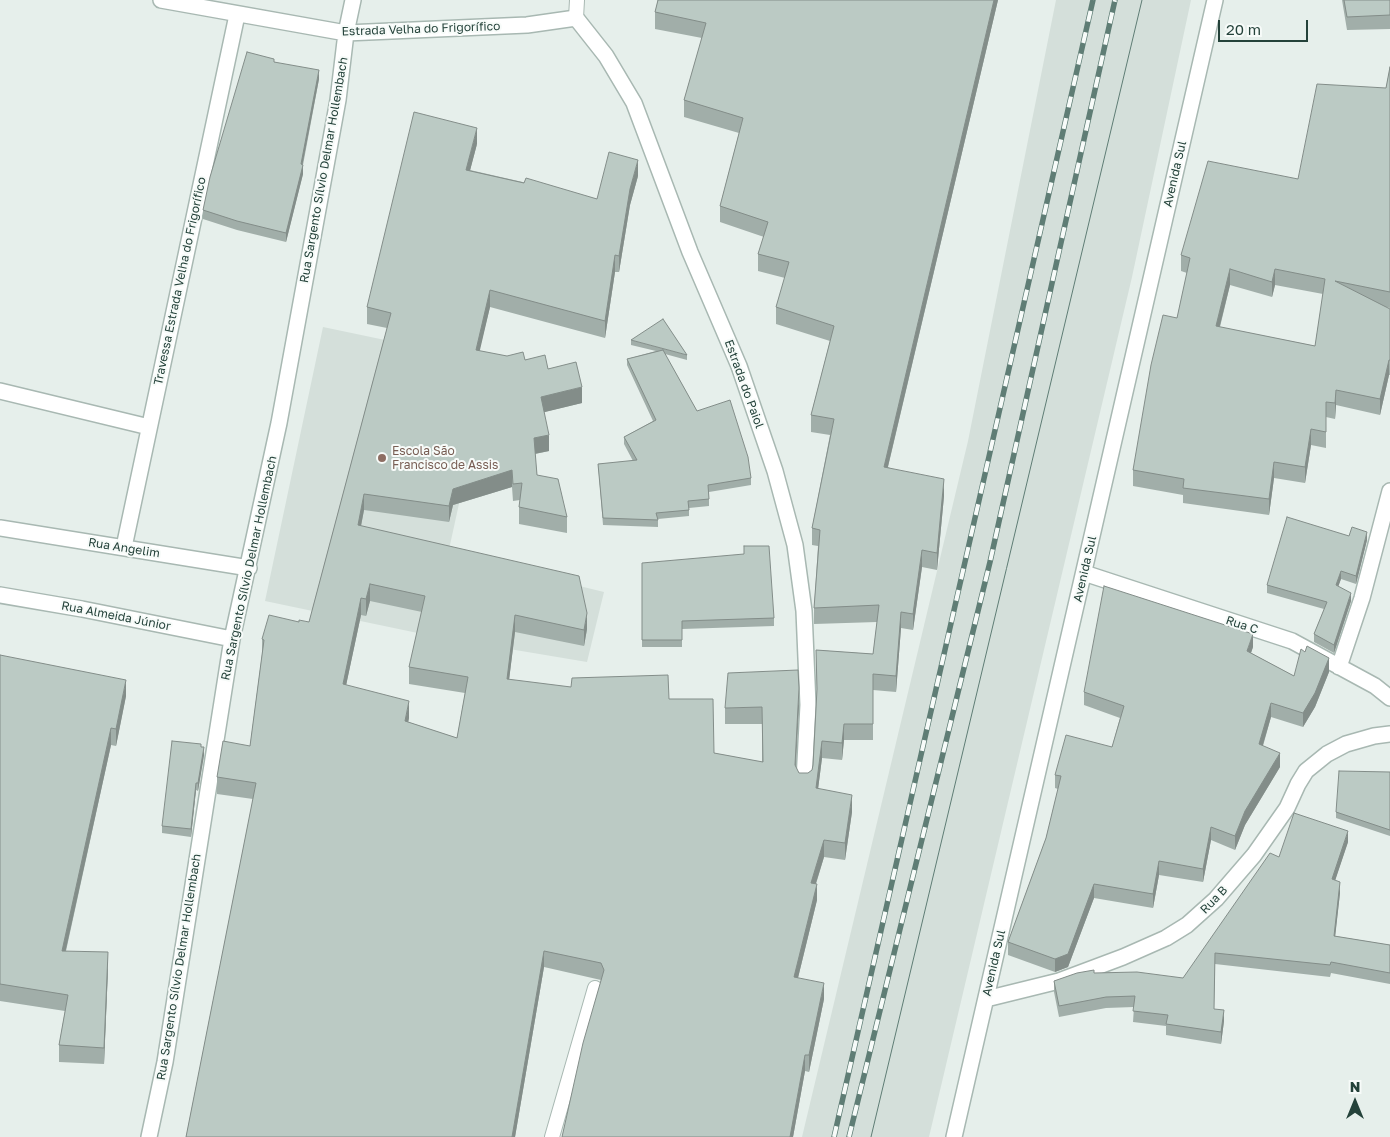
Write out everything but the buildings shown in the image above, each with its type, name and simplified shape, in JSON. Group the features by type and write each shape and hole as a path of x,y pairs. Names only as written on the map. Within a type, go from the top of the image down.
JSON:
{"street":[{"name":"Estrada Velha do Frigorífico","path":"160,0 346,33 527,25 576,18"},
{"name":"Rua Sargento Sílvio Delmar Hollembach","path":"149,1137 165,1062 232,640 281,414 338,100 346,33 353,0"},
{"name":"Avenida Sul","path":"954,1137 1216,0"},
{"name":"Travessa Estrada Velha do Frigorífico","path":"124,547 237,15"},
{"name":"Estrada do Paiol","path":"576,18 606,56 634,103 690,252 738,366 775,471 795,545 804,611 808,705 804,781"},
{"path":"0,391 149,427"},
{"path":"1338,667 1362,598 1390,491"},
{"name":"Rua Angelim","path":"0,528 249,568"},
{"name":"Rua C","path":"1084,573 1292,641 1375,686 1390,698"},
{"name":"Rua Almeida Júnior","path":"0,595 82,609 232,640"},
{"name":"Rua B","path":"986,998 1059,981 1123,957 1166,938 1187,925 1216,899 1254,855 1287,808 1306,771 1327,754 1346,744 1374,736 1390,734"}],"lane":[{"path":"576,18 577,0"},
{"path":"552,1137 595,988"}],"shaded area":[{"path":"1056,0 1191,0 1132,277 929,1137 802,1137 968,441"},
{"name":"Escola São Francisco de Assis","path":"323,327 490,362 448,554 604,592 587,662 432,636 265,601"}],"tram line":[{"path":"871,1137 1142,0"}],"railway":[{"path":"834,1137 1093,0"},
{"path":"849,1137 990,562 1115,0"}],"place":[{"name":"Escola São Francisco de Assis","path":"382,458"}]}
